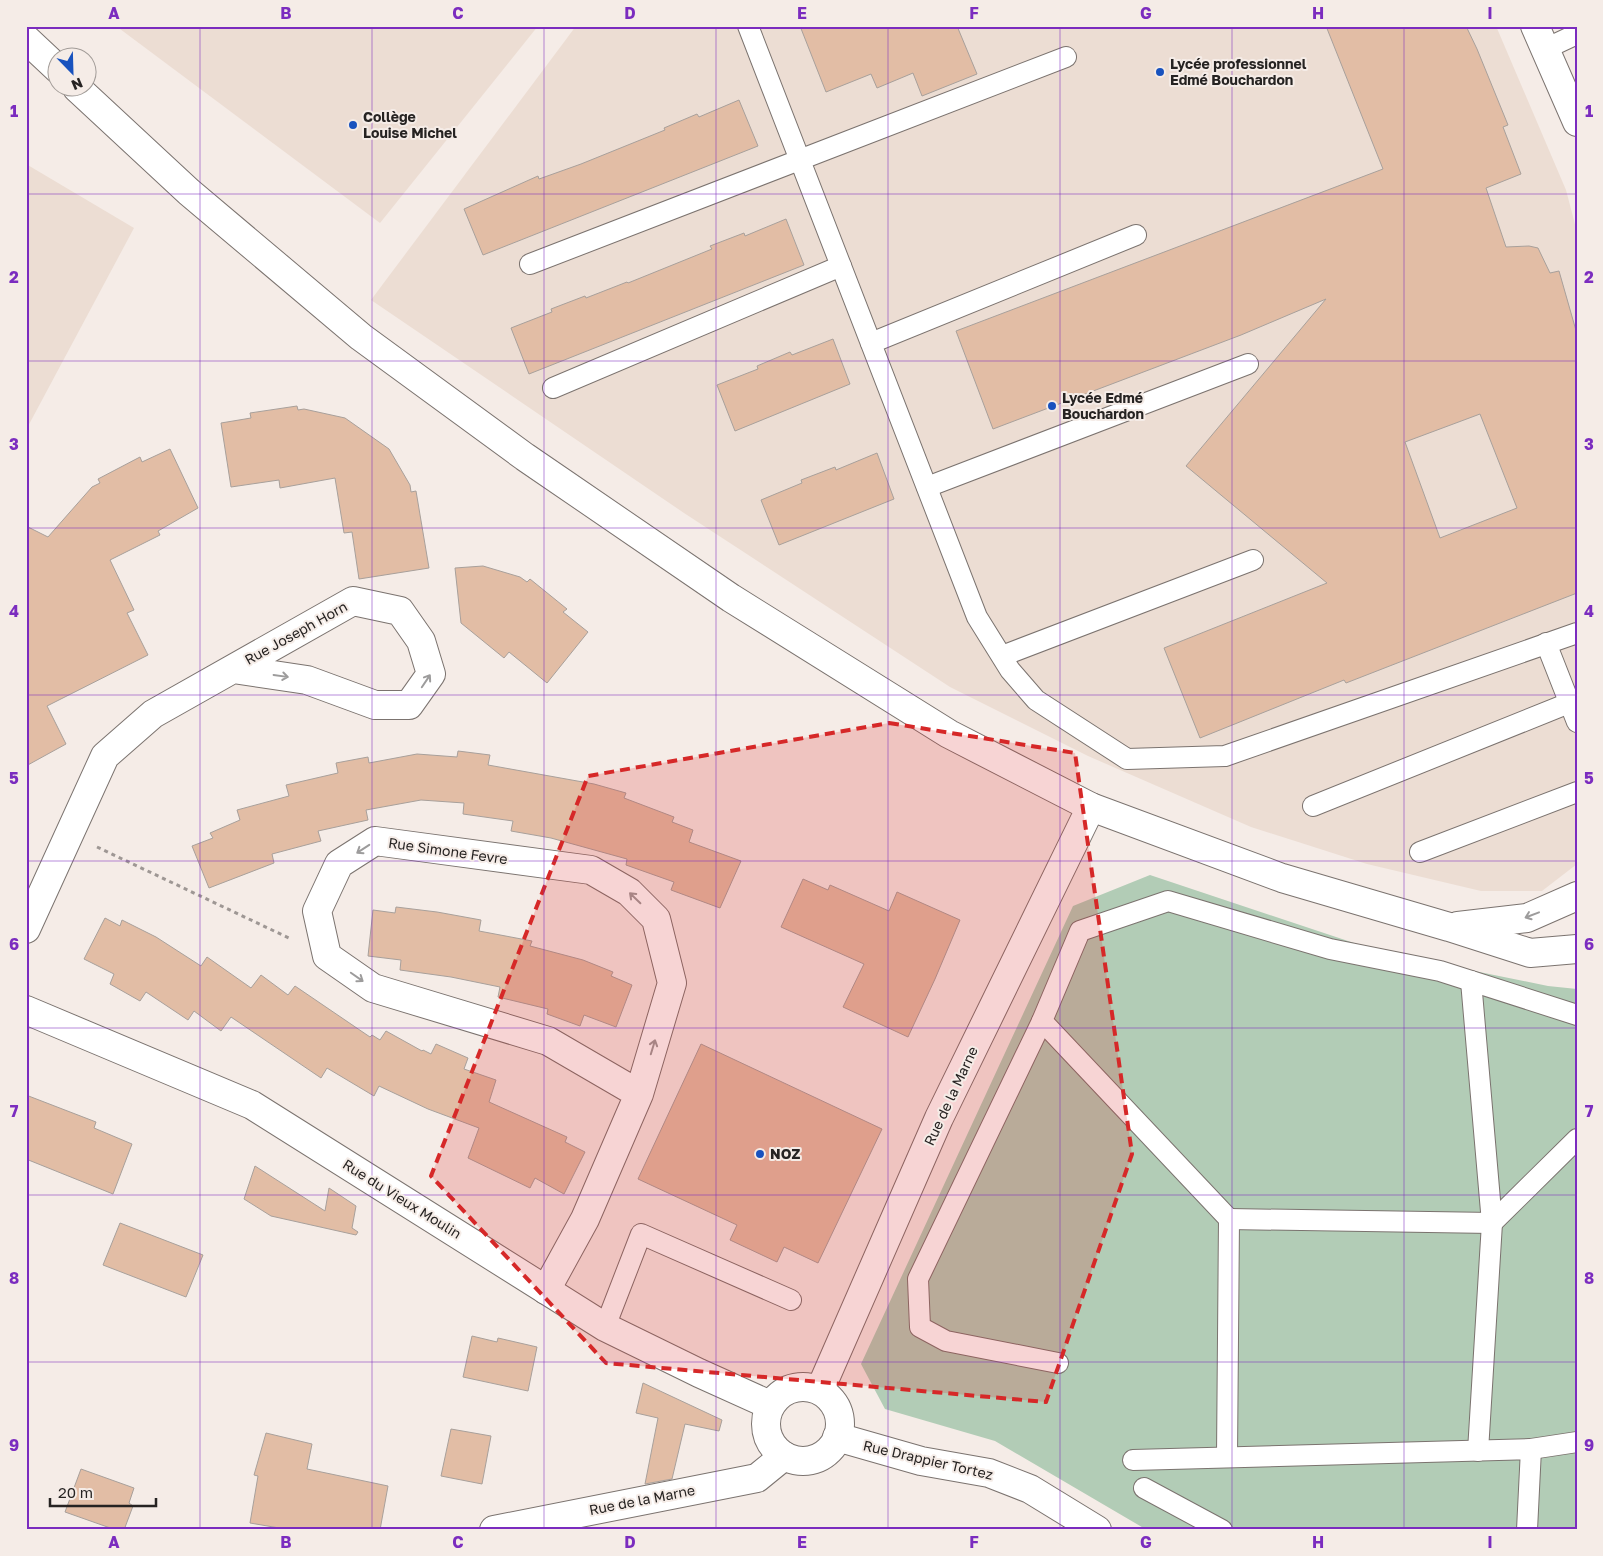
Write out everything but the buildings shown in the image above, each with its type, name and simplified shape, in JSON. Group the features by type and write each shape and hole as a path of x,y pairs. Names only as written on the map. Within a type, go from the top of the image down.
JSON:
{"street":[{"path":"1540,38 1577,122"},
{"path":"26,39 48,60"},
{"path":"88,98 189,192 361,337 525,457 731,598 949,734 1091,807 1282,878 1449,927 1530,954 1577,950"},
{"name":"Rue Joseph Horn","path":"26,929 105,756 153,714 353,601 400,611 420,642 431,674 409,705 376,705 307,680 233,669"},
{"name":"Rue de la Marne","path":"820,1390 939,1118 1091,807"},
{"name":"Rue Simone Fevre","path":"328,956 317,911 339,864 375,841 591,870 629,892 656,918 672,983 639,1094 585,1219 546,1290"},
{"path":"1449,927 1526,918 1577,896"},
{"path":"328,956 373,988 548,1041 639,1094"},
{"name":"Rue du Vieux Moulin","path":"26,1010 252,1105 605,1327 770,1405"},
{"path":"798,1387 810,1387 820,1390 829,1397 839,1416 840,1426 837,1437 824,1454 815,1459 804,1461 784,1456 768,1439 766,1416 770,1405 777,1396 787,1390 798,1387"},
{"name":"Rue Drappier Tortez","path":"837,1437 921,1461 989,1472 1030,1489 1096,1530"},
{"name":"Rue de la Marne","path":"494,1530 757,1478 784,1456"}],"lane":[{"path":"748,26 977,617 1010,670 1036,700 1127,759 1225,756 1577,632"},
{"path":"1540,38 1577,34"},
{"path":"530,264 1066,57"},
{"path":"871,343 1136,235"},
{"path":"553,388 841,266"},
{"path":"927,486 1248,364"},
{"path":"1002,656 1253,560"},
{"path":"1546,643 1577,722"},
{"path":"1313,806 1569,703"},
{"path":"1420,852 1577,792"},
{"path":"1058,1363 946,1341 920,1327 918,1279 1042,1021 1080,930 1168,901 1330,949 1440,971 1577,1015"},
{"path":"1471,981 1492,1222 1478,1451"},
{"path":"1042,1021 1229,1219 1227,1457"},
{"path":"1229,1219 1492,1222 1577,1139"},
{"path":"605,1327 641,1234 791,1300"},
{"path":"1133,1460 1531,1449 1577,1442"},
{"path":"1526,1530 1531,1449"},
{"path":"1144,1488 1222,1530"}],"path":[{"path":"70,834 328,956"}],"highlighted area":[{"path":"889,723 1075,753 1132,1154 1046,1402 606,1363 431,1176 588,776"}],"shaded area":[{"name":"Collège Louise Michel","path":"116,26 538,26 380,223"},
{"name":"Lycée Edmé Bouchardon","path":"576,26 1496,26 1566,190 1577,232 1577,864 1542,891 1481,891 1367,864 1251,827 1088,756 950,687 684,513 371,300"},
{"path":"26,164 134,228 26,430"}],"green space":[{"path":"1150,875 1381,952 1548,986 1577,989 1577,1530 1147,1530 995,1441 885,1409 861,1364 1073,906"}],"place":[{"name":"Lycée professionnel Edmé Bouchardon","path":"1160,72"},
{"name":"Collège Louise Michel","path":"353,125"},
{"name":"Lycée Edmé Bouchardon","path":"1052,406"},
{"name":"NOZ","path":"760,1154"}]}
